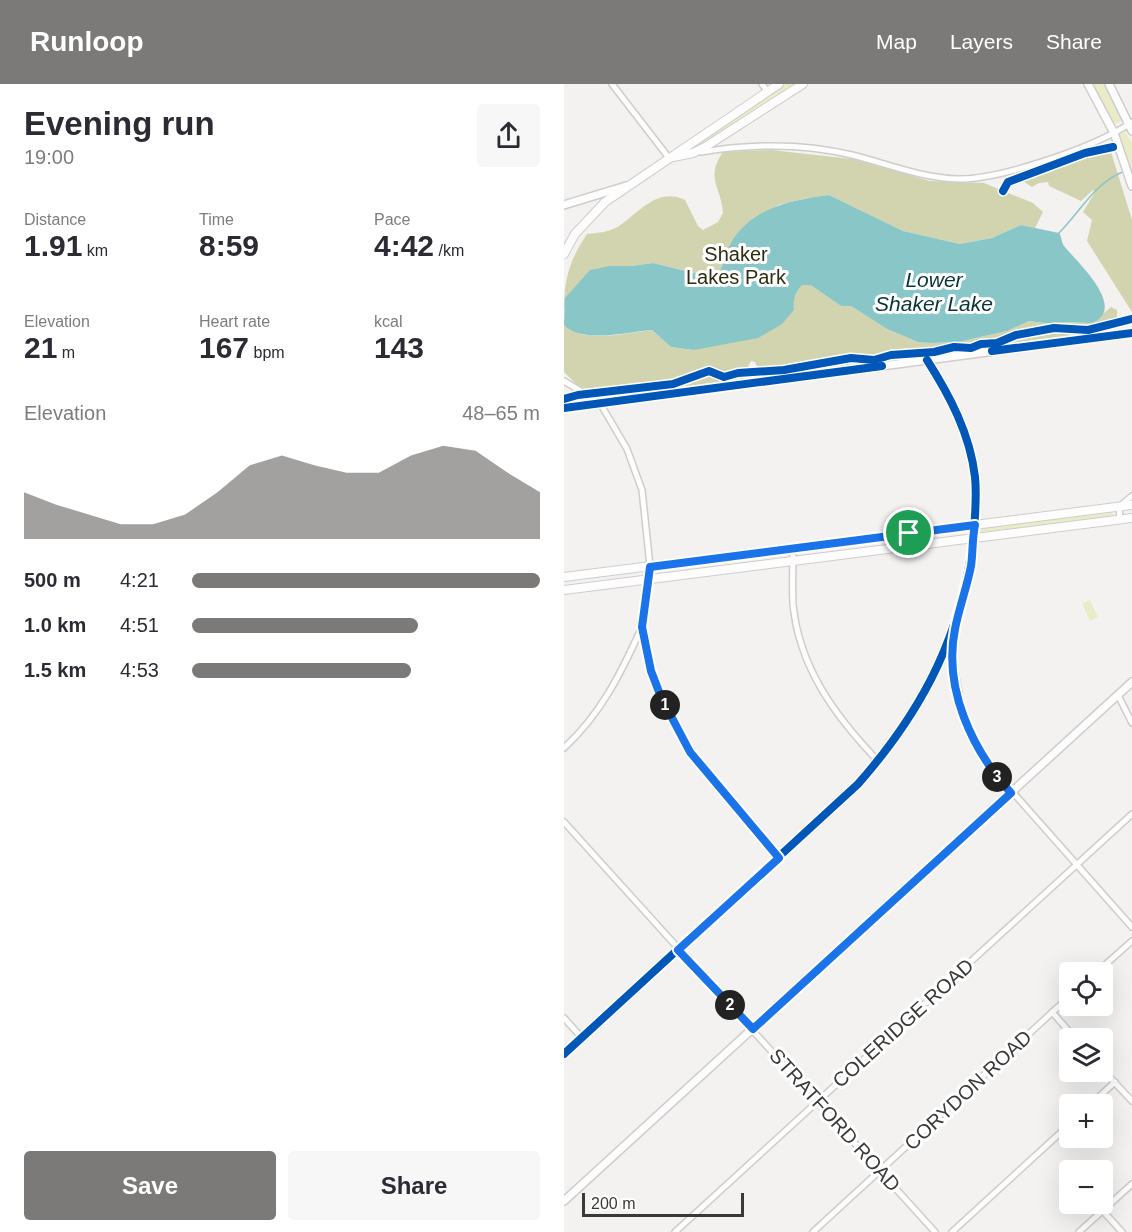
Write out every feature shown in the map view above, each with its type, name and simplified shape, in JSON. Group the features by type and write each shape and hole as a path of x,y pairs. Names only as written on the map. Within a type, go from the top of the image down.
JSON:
{"main road":[{"path":"564,254 575,234 594,211 779,84"},
{"path":"669,158 693,153 802,84"},
{"path":"722,122 729,130"},
{"path":"564,577 1132,505"},
{"path":"564,590 1132,518"}],"street":[{"path":"612,84 669,158"},
{"path":"762,84 768,91"},
{"path":"1088,84 1114,133 1131,183"},
{"path":"693,153 748,147 822,150 923,176 978,178 1046,159 1131,126 1109,84"},
{"path":"564,205 629,185"},
{"path":"564,408 1132,333"},
{"path":"564,1054 858,784 914,712 939,666 954,630 971,566 975,525 975,476 968,446 950,398 927,360"},
{"path":"564,381 600,403 627,449 642,490 650,567 642,627 608,698 564,748"},
{"path":"1120,519 1119,507 1132,496"},
{"path":"793,548 793,605 799,639 812,675 829,703 878,761"},
{"path":"642,627 651,671 661,697 690,752 779,858"},
{"path":"954,630 954,667 963,714 969,732 986,762 1011,793 1132,927"},
{"path":"939,666 954,667"},
{"path":"564,1202 1132,682"},
{"path":"1118,695 1132,723"},
{"name":"COLERIDGE ROAD","path":"675,1232 1132,814"},
{"name":"STRATFORD ROAD","path":"564,822 935,1232"},
{"path":"1108,962 1132,941"},
{"name":"CORYDON ROAD","path":"813,1232 1059,1006"},
{"path":"1052,1012 1066,1028"},
{"path":"564,1018 582,1038"},
{"path":"1102,1094 1115,1082 1132,1101"},
{"path":"952,1232 1059,1134"},
{"path":"1113,1200 1132,1184"},
{"path":"1079,1232 1098,1214"},
{"path":"1106,1214 1122,1232"}],"green space":[{"path":"779,84 803,84 705,147 669,158"},
{"path":"1091,84 1104,84 1120,112 1121,122 1114,124 1111,122"},
{"path":"1125,132 1132,142 1132,175 1119,139 1120,134"},
{"path":"1105,148 1111,152 1132,220 1132,312 1087,241 1092,220 1083,212 1095,192 1093,190 1081,201 1049,186 1048,182 1032,187 1020,179 1020,176 1032,171"},
{"path":"771,150 852,159 930,181 984,183 1033,203 1043,212 1035,228 1021,225 992,238 960,244 903,231 829,195 803,199 778,205 731,242 721,271 714,278 653,263 610,266 564,309 569,270 587,234 615,228 649,203 666,197 685,200 698,226 703,230 718,222 723,213 715,169 723,152"},
{"path":"811,284 841,306 851,306 887,329 918,342 958,342 1007,331 1029,321 1052,324 1092,323 1111,307 1117,310 1117,317 1113,326 1106,333 999,346 912,353 889,360 762,377 755,362 751,361 748,367 749,378 603,397 577,385 564,372 564,325 572,331 593,336 652,330 671,347 695,350 794,310 794,299 798,291 802,285"},
{"path":"1110,510 1114,515 1111,517 980,534 977,532 979,527"},
{"path":"1090,600 1098,617 1090,621 1082,603"}],"water":[{"name":"Lower Shaker Lake","path":"829,195 903,231 960,244 992,238 1021,225 1059,233 1064,246 1096,284 1105,307 1102,316 1092,323 1052,324 1029,321 1007,331 958,342 918,342 887,329 851,306 841,306 811,285 802,285 795,296 794,310 782,324 758,338 694,350 671,347 652,330 593,335 572,331 564,325 565,298 590,270 653,263 714,278 721,269 732,241 751,220 775,207"}],"waterway":[{"path":"1059,233 1105,182 1125,171"}],"cycle path":[{"path":"1003,191 1008,182 1085,153 1113,147"},
{"path":"564,399 578,395 673,384 709,371 724,377 738,373 784,370 851,358 874,360 891,355 934,352 954,347 971,348 981,344 997,343 1016,335 1054,328 1088,330 1132,319"},
{"path":"992,351 1132,333"},
{"path":"564,1054 858,784 903,727 937,667 961,603 969,568 976,498 975,477 964,431 944,387 927,360"},
{"path":"564,408 882,366"}],"route":[{"path":"975,525 971,566 954,630 954,667 969,732 986,762 1011,793 753,1029 678,950 779,858 690,752 661,697 651,671 642,627 650,567 909,533 975,525"}],"park label":[{"name":"Shaker Lakes Park","path":"736,266"}]}
